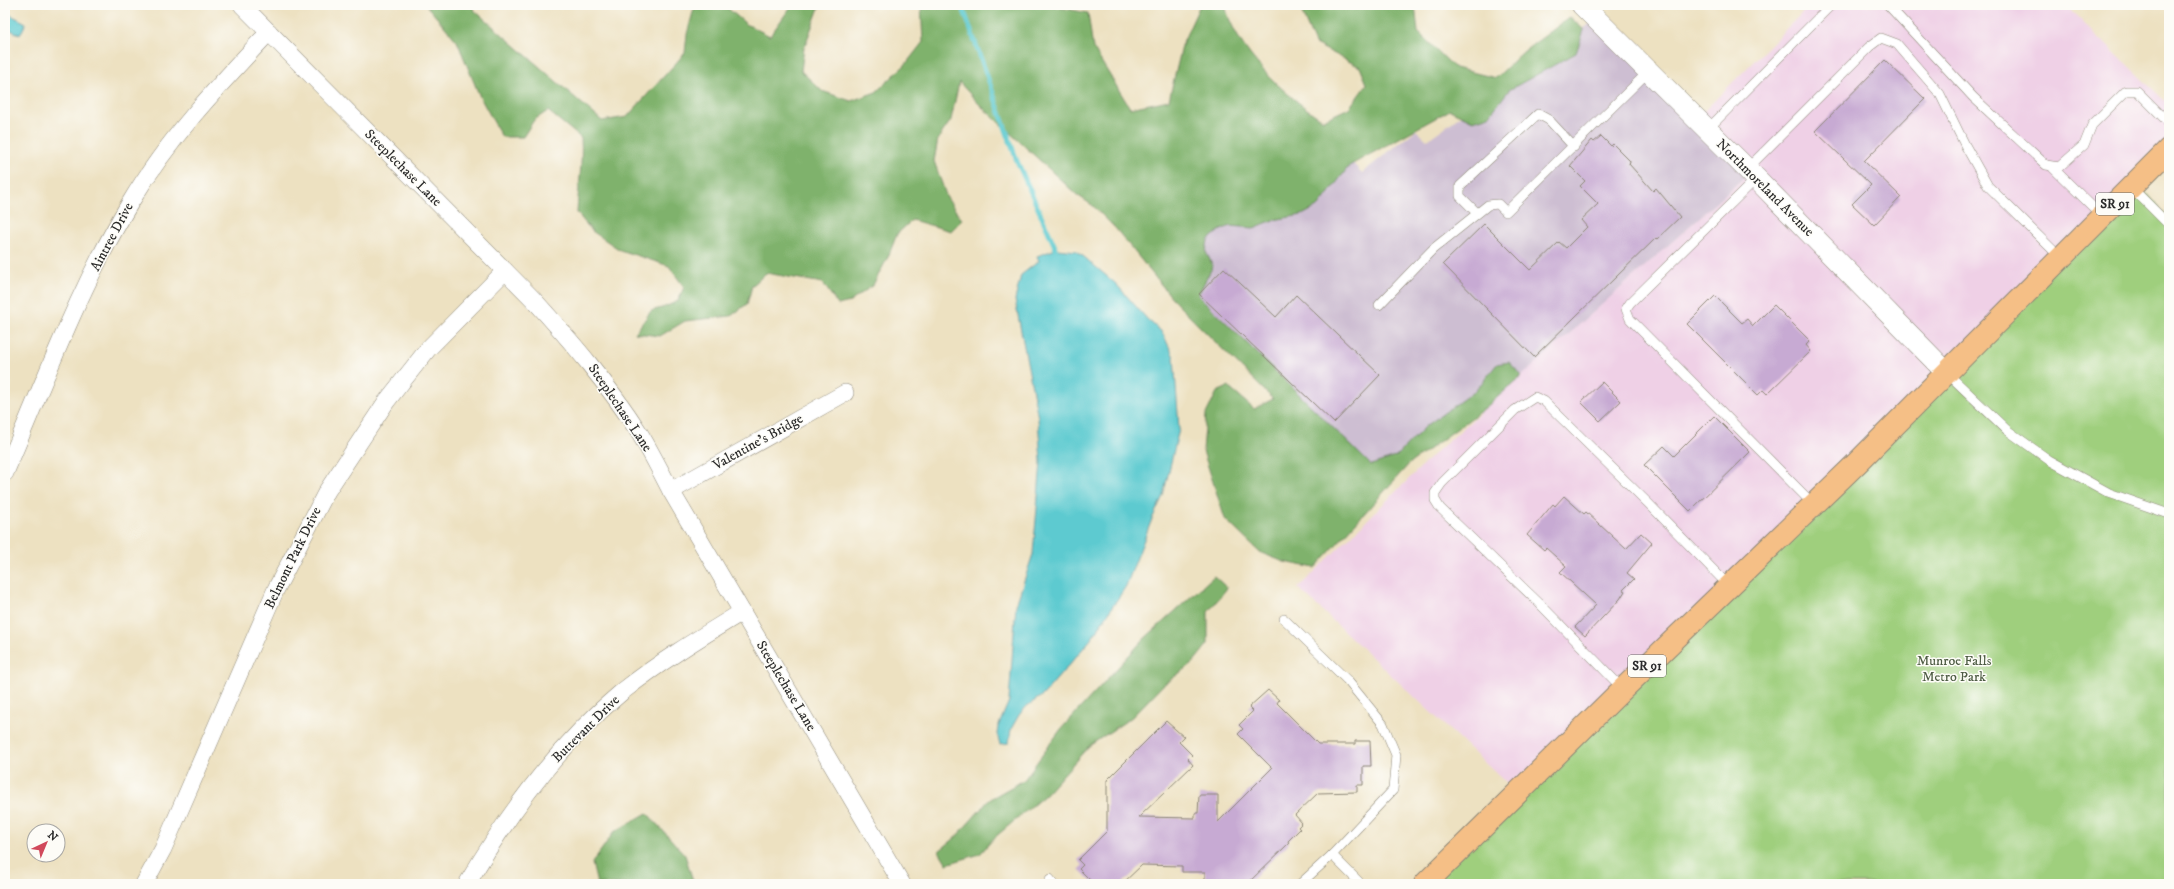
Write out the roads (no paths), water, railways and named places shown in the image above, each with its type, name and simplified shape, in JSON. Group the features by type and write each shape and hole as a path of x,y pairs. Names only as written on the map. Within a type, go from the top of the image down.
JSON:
{"main road":[{"name":"SR 91","path":"1425,884 1623,689 1814,505 2169,150"}],"street":[{"name":"Steeplechase Lane","path":"242,5 505,271 566,335 614,396 640,435 671,491 902,884"},
{"name":"Northmoreland Avenue","path":"1582,5 1752,174 1947,373"},
{"name":"Aintree Drive","path":"5,473 92,275 130,204 180,130 269,32"},
{"name":"Belmont Park Drive","path":"144,884 163,849 276,589 327,491 386,402 428,349 505,271"},
{"name":"Valentine's Bridge","path":"671,491 845,393"},
{"name":"Buttevant Drive","path":"467,884 523,797 584,727 623,692 666,660 742,612"}],"lane":[{"path":"1707,130 1831,5"},
{"path":"1888,5 1973,97 2032,154 2053,168 2102,216"},
{"path":"1814,505 1630,319 1626,309 1869,47 1881,38 1897,44 1940,94 1965,145 1988,186 2061,258"},
{"path":"1379,305 1433,249 1477,213 1488,205 1498,204 1506,212 1574,147 1648,72"},
{"path":"2053,168 2059,167 2084,145 2092,125 2126,91 2137,91 2169,123"},
{"path":"1477,213 1460,196 1460,186 1538,114 1549,120 1574,147"},
{"path":"2131,187 2169,225"},
{"path":"1947,373 2007,430 2049,460 2109,493 2169,514"},
{"path":"1623,689 1535,598 1440,508 1435,500 1435,493 1442,483 1515,410 1535,397 1544,401 1649,504 1729,586"},
{"path":"1284,619 1347,680 1383,724 1396,755 1393,790 1332,855 1300,884"},
{"path":"1332,855 1361,884"}],"water":[{"path":"5,12 26,23 20,35 5,27"},
{"path":"1056,249 1077,251 1116,284 1148,320 1162,332 1174,357 1179,429 1163,496 1152,519 1126,586 1092,638 1043,695 1027,706 1019,715 1011,729 1009,743 1000,744 997,734 998,727 1009,701 1016,605 1033,554 1041,462 1038,418 1015,300 1021,275 1039,261 1037,256"}],"waterway":[{"path":"962,5 1017,161 1056,249"}],"park label":[{"name":"Munroe Falls Metro Park","path":"1954,670"}]}
